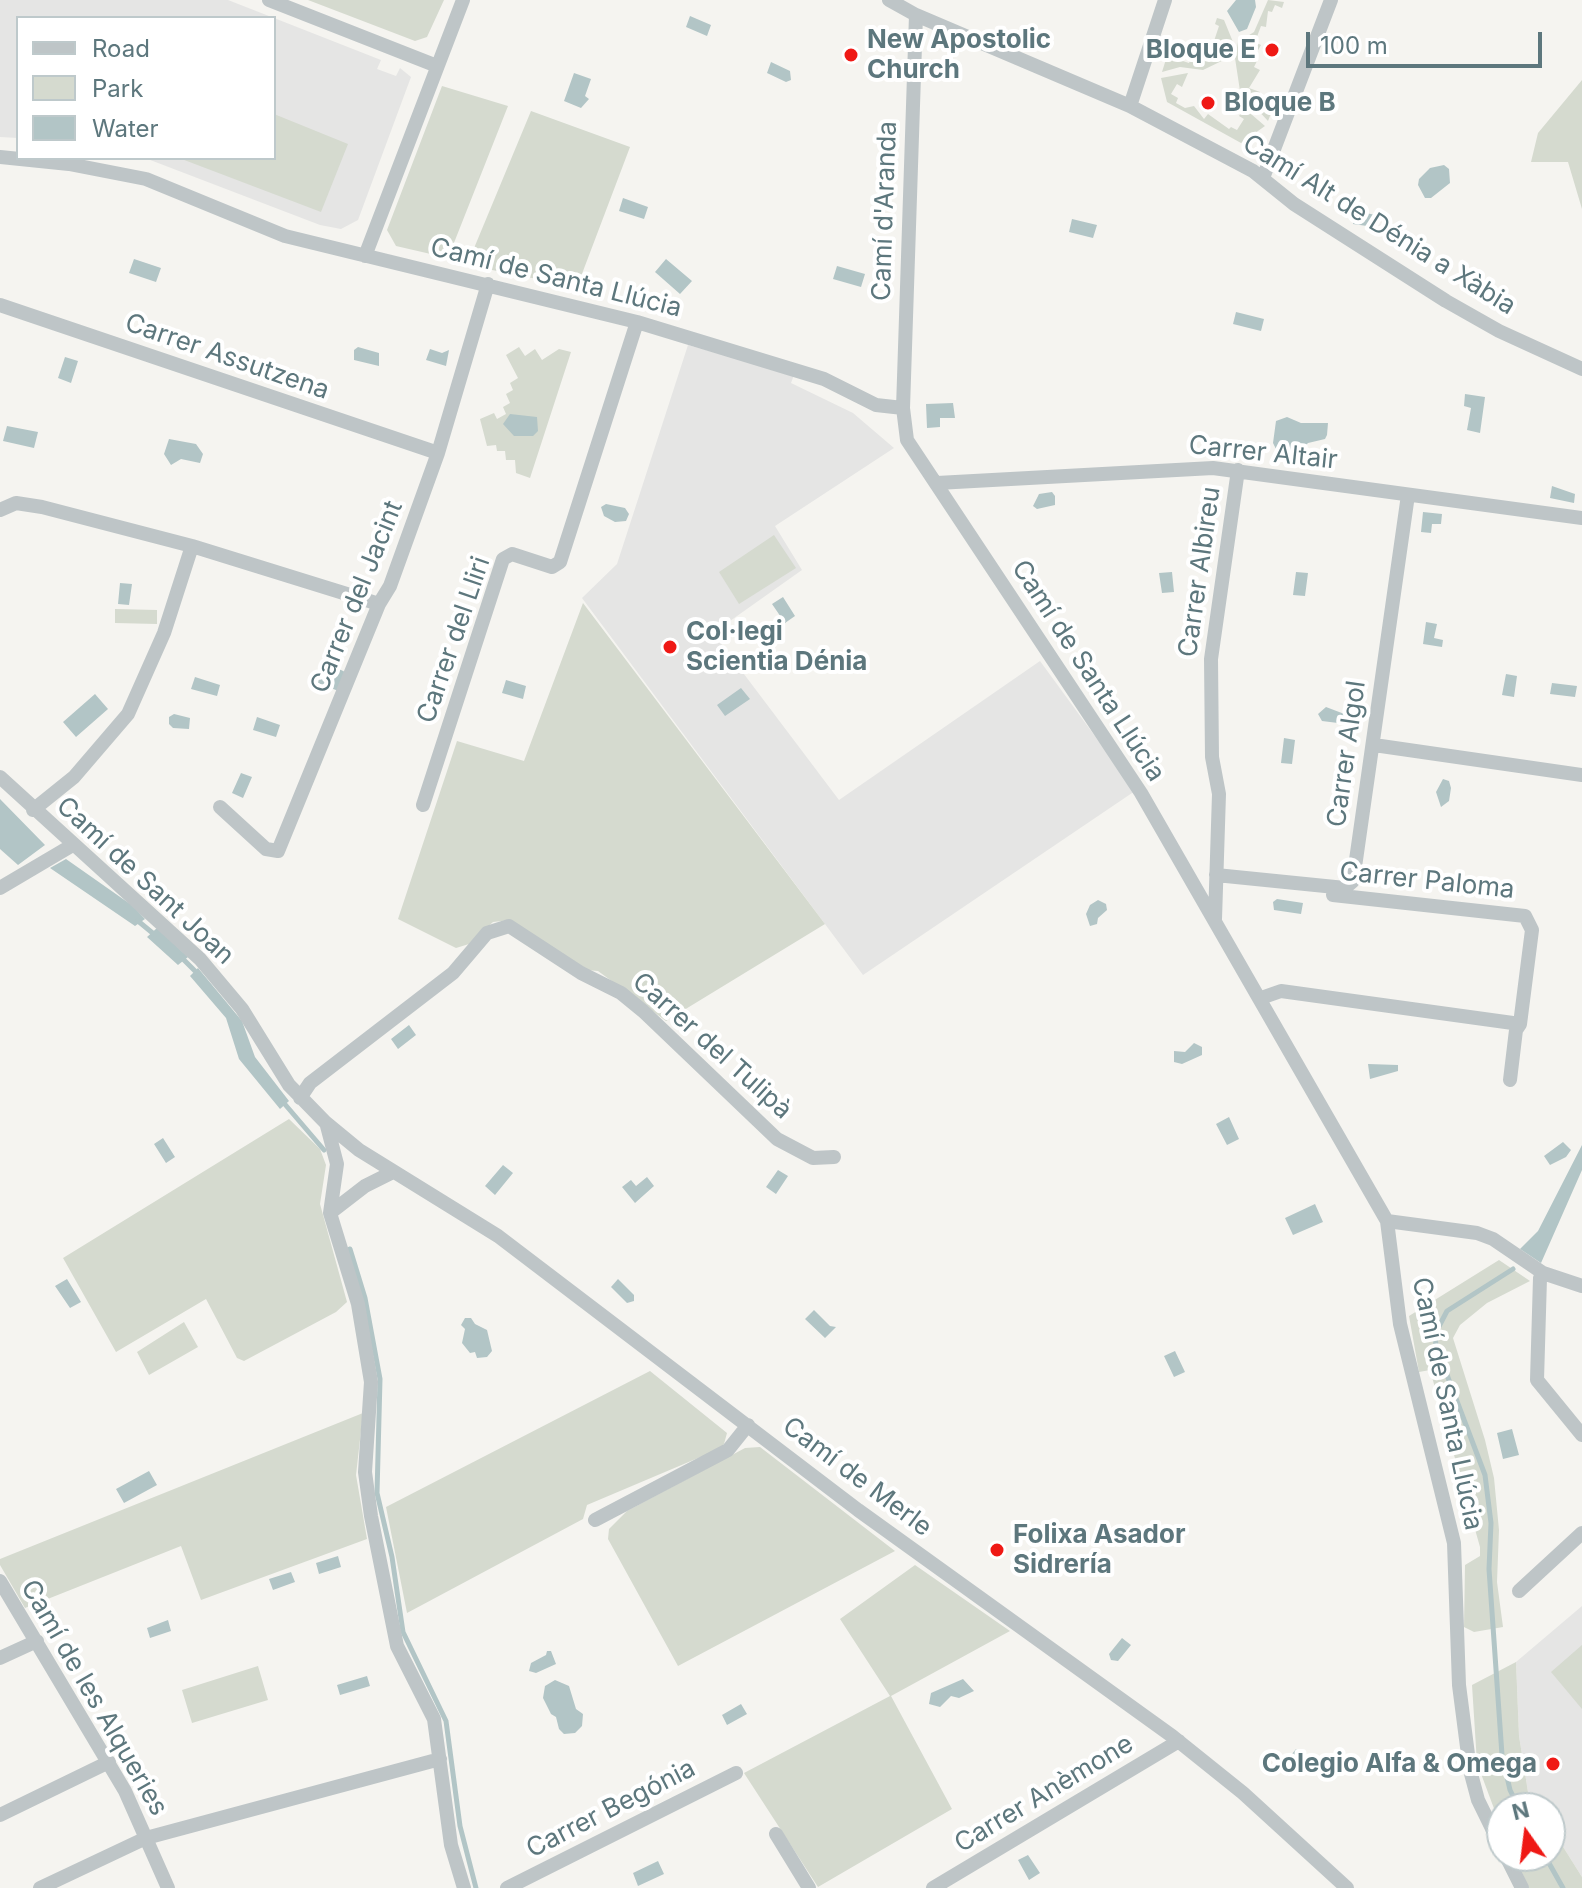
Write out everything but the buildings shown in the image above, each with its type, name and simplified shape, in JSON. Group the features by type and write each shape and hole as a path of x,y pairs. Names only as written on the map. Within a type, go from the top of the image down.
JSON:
{"street":[{"path":"269,0 437,66"},
{"path":"365,256 463,0"},
{"name":"Camí Alt de Dénia a Xàbia","path":"889,0 916,15 1130,106 1263,178 1294,204 1446,301 1499,331 1582,369"},
{"path":"1130,106 1165,0"},
{"path":"1263,178 1331,0"},
{"name":"Camí d'Aranda","path":"903,408 916,15"},
{"name":"Camí de Santa Llúcia","path":"30,160 69,164 146,179 256,226 365,256 637,322 824,379 876,405 903,408 907,440 1141,793 1387,1221 1400,1324 1454,1543 1459,1685 1470,1770 1486,1816"},
{"name":"Carrer del Jacint","path":"220,807 266,849 278,851 379,604 390,586 438,453 488,284"},
{"name":"Carrer Assutzena","path":"0,305 438,453"},
{"name":"Carrer del Lliri","path":"423,805 503,559 512,554 552,567 560,562 637,322"},
{"name":"Carrer Altair","path":"937,483 1186,467 1238,470 1582,518"},
{"name":"Carrer Albireu","path":"1215,919 1219,794 1212,757 1211,659 1238,470"},
{"name":"Carrer Algol","path":"1216,879 1349,886 1374,745 1408,495"},
{"path":"1,507 32,504 192,546 379,604"},
{"path":"33,810 74,777 128,714 164,633 192,546"},
{"path":"1374,745 1582,775"},
{"name":"Camí de Sant Joan","path":"0,777 71,846 154,915 200,959 242,1009 279,1072 325,1122"},
{"path":"0,888 71,846"},
{"name":"Carrer Paloma","path":"1216,879 1525,916 1532,930 1510,1080"},
{"name":"Carrer del Tulipà","path":"300,1098 310,1083 453,973 487,933 509,926 581,973 621,993 777,1139 813,1158 834,1157"},
{"path":"1261,998 1281,991 1520,1024"},
{"path":"325,1122 337,1164 330,1213 358,1304 369,1362 372,1394 366,1485 392,1629 403,1662 431,1712 451,1845 464,1888"},
{"name":"Camí de Merle","path":"325,1122 393,1172 498,1236 858,1510 1179,1741 1243,1793 1337,1885"},
{"path":"330,1213 365,1186 393,1172"},
{"path":"1387,1221 1477,1233 1493,1239 1543,1273 1582,1286"},
{"path":"1543,1273 1540,1278 1537,1380 1582,1435"},
{"path":"595,1520 728,1450 748,1425"},
{"path":"1519,1591 1582,1533"},
{"name":"Camí de les Alqueries","path":"0,1581 109,1762 168,1888"},
{"path":"0,1658 37,1641"},
{"name":"Carrer Anèmone","path":"933,1888 1179,1741"},
{"path":"146,1838 440,1759"},
{"path":"0,1815 109,1762"},
{"name":"Carrer Begónia","path":"507,1888 736,1773"},
{"path":"776,1834 809,1888"},
{"name":"Camí de les Alqueries","path":"40,1888 146,1838"}],"shaded area":[{"path":"0,0 228,0 269,16 16,16 16,138 0,137"},
{"path":"276,19 381,60 377,69 396,76 400,68 411,77 358,220 341,229 320,225 150,160 276,160"},
{"name":"Col·legi Scientia Dénia","path":"688,345 794,375 791,383 853,413 894,448 775,526 802,570 713,633 839,800 1040,661 1135,791 863,975 582,598 617,564"},
{"name":"Colegio Alfa & Omega","path":"1582,1606 1582,1877 1566,1852 1566,1792 1528,1792 1519,1736 1516,1662"}],"green space":[{"path":"308,0 444,0 427,37 415,41"},
{"path":"1268,0 1284,2 1282,8 1275,5 1272,12 1268,11 1266,27 1261,26 1255,42 1261,45 1253,59 1257,61 1254,67 1260,70 1249,88 1260,92 1258,97 1266,100 1268,94 1277,98 1268,121 1240,91 1235,58 1238,42 1254,32"},
{"path":"1217,18 1224,20 1233,42 1230,57 1203,70 1180,67 1162,72 1167,56 1189,63 1192,56 1200,59 1201,55 1206,56 1209,40 1214,41 1219,26 1215,24"},
{"path":"1188,73 1182,87 1177,84 1171,94 1178,98 1176,103 1185,108 1194,106 1204,119 1208,114 1229,129 1237,130 1244,119 1239,116 1244,108 1265,126 1241,143 1167,102 1161,78"},
{"path":"1582,80 1582,209 1568,162 1531,162 1538,133"},
{"path":"442,86 508,106 448,258 396,246 387,230"},
{"path":"531,111 630,147 577,287 467,265"},
{"path":"276,115 348,144 321,212 184,160 276,160"},
{"path":"519,347 525,356 535,349 542,360 559,349 571,352 530,478 516,473 515,460 506,460 505,451 497,451 496,445 487,446 480,419 494,413 497,419 506,414 503,407 510,403 506,394 513,390 510,383 518,378 506,355"},
{"path":"774,535 796,568 739,604 719,572"},
{"path":"583,603 825,924 666,1021 598,971 587,970 510,920 493,922 469,944 456,948 398,919 457,741 524,761"},
{"path":"115,609 157,610 157,624 115,623"},
{"path":"289,1119 320,1149 326,1165 320,1204 347,1302 336,1312 244,1361 237,1358 206,1299 116,1352 63,1258"},
{"path":"1499,1260 1530,1281 1487,1303 1460,1325 1453,1338 1485,1440 1494,1478 1499,1530 1497,1582 1503,1627 1474,1632 1464,1627 1465,1565 1480,1556 1480,1547 1430,1370 1419,1372 1409,1316"},
{"path":"184,1322 198,1347 149,1375 137,1352"},
{"path":"650,1371 727,1433 724,1444 717,1450 587,1505 583,1519 407,1613 386,1507"},
{"path":"363,1413 356,1475 367,1539 201,1600 181,1546 25,1608 0,1565 0,1559"},
{"path":"760,1447 895,1551 678,1666 608,1539 609,1529 627,1511 745,1448"},
{"path":"915,1565 1010,1631 891,1696 952,1809 818,1887 744,1773 890,1696 840,1619"},
{"path":"1582,1645 1582,1709 1551,1672"},
{"path":"1516,1662 1519,1736 1528,1792 1488,1792 1477,1763 1472,1685"},
{"path":"258,1666 268,1700 192,1723 182,1690"},
{"path":"1566,1852 1582,1877 1582,1888 1529,1888 1522,1872 1566,1872"}],"water":[{"path":"1236,0 1255,0 1256,7 1247,29 1239,32 1227,11"},
{"path":"690,16 711,25 707,36 686,27"},
{"path":"771,62 790,71 791,80 786,82 767,73"},
{"path":"574,73 591,79 585,96 589,99 581,108 564,101"},
{"path":"1444,165 1449,169 1450,183 1431,198 1425,198 1418,185 1419,179 1430,168"},
{"path":"623,198 648,207 644,219 619,211"},
{"path":"1355,211 1376,215 1374,227 1353,224"},
{"path":"1072,219 1097,225 1093,238 1069,232"},
{"path":"134,259 161,268 156,282 129,273"},
{"path":"666,259 692,281 680,294 655,272"},
{"path":"837,266 865,274 861,287 833,279"},
{"path":"1236,312 1264,319 1261,331 1233,324"},
{"path":"358,347 379,353 379,366 354,360 354,350"},
{"path":"430,349 442,353 449,350 446,366 426,360"},
{"path":"65,357 78,361 71,383 58,378"},
{"path":"1465,394 1485,397 1480,433 1467,430 1471,408 1464,406"},
{"path":"953,403 955,418 940,418 940,427 927,428 926,404"},
{"path":"510,414 537,417 538,431 533,436 514,436 503,424"},
{"path":"1287,417 1301,423 1328,423 1325,439 1308,443 1299,452 1278,453 1273,443 1276,421"},
{"path":"7,426 38,432 34,448 3,441"},
{"path":"169,439 196,444 203,454 200,463 181,459 171,465 164,454"},
{"path":"1552,486 1575,494 1574,503 1550,498"},
{"path":"1052,492 1055,505 1037,509 1033,506 1039,494"},
{"path":"606,504 625,508 629,514 626,521 615,522 604,516 601,507"},
{"path":"1423,512 1442,514 1441,524 1432,524 1431,533 1421,532"},
{"path":"1172,572 1174,592 1162,593 1159,573"},
{"path":"1296,572 1308,573 1305,596 1293,595"},
{"path":"120,583 132,584 129,605 118,604"},
{"path":"783,597 795,616 785,623 772,604"},
{"path":"1426,622 1437,624 1434,638 1443,640 1442,647 1423,644"},
{"path":"339,669 347,673 341,692 318,683 321,671 332,676"},
{"path":"1506,674 1517,676 1514,697 1502,695"},
{"path":"195,677 220,685 217,696 191,689"},
{"path":"506,680 526,686 523,699 502,693"},
{"path":"1552,683 1577,686 1575,697 1550,694"},
{"path":"741,688 750,699 725,716 717,705"},
{"path":"95,694 108,709 76,737 63,722"},
{"path":"1326,707 1347,715 1346,724 1322,721 1318,714"},
{"path":"174,714 190,718 189,729 173,728 169,724 169,717"},
{"path":"257,717 280,725 276,737 253,730"},
{"path":"1284,738 1295,740 1292,764 1281,763"},
{"path":"241,773 252,777 243,798 232,793"},
{"path":"1443,779 1449,781 1451,788 1449,801 1441,807 1436,792"},
{"path":"0,799 45,845 18,865 0,849"},
{"path":"66,859 133,906 145,919 135,926 50,868"},
{"path":"1277,899 1303,903 1301,914 1274,910 1273,902"},
{"path":"1098,900 1106,904 1107,910 1098,918 1097,924 1090,926 1086,914 1090,905"},
{"path":"157,928 188,957 178,965 147,937"},
{"path":"198,968 242,1021 255,1057 289,1101 280,1109 239,1059 226,1018 190,976"},
{"path":"409,1025 416,1035 398,1049 391,1039"},
{"path":"1194,1043 1202,1047 1202,1055 1182,1064 1174,1062 1174,1051 1185,1052"},
{"path":"1368,1064 1398,1065 1398,1071 1370,1079"},
{"path":"1229,1117 1239,1139 1227,1145 1216,1124"},
{"path":"163,1138 175,1157 166,1163 154,1144"},
{"path":"1563,1142 1571,1150 1566,1157 1550,1165 1544,1156"},
{"path":"1582,1145 1582,1170 1541,1263 1520,1249 1538,1231"},
{"path":"503,1165 513,1173 495,1195 485,1186"},
{"path":"778,1170 788,1176 776,1194 766,1187"},
{"path":"647,1177 654,1186 635,1203 622,1187 631,1180 636,1186"},
{"path":"1315,1204 1323,1222 1293,1235 1285,1218"},
{"path":"67,1279 81,1302 70,1308 55,1286"},
{"path":"618,1279 634,1295 634,1301 627,1303 611,1287"},
{"path":"814,1310 830,1326 836,1327 825,1338 805,1319"},
{"path":"465,1318 471,1318 487,1330 492,1351 487,1357 477,1358 475,1352 470,1353 462,1343 465,1329 461,1325"},
{"path":"1175,1351 1185,1372 1174,1377 1164,1356"},
{"path":"1512,1429 1519,1455 1503,1459 1497,1433"},
{"path":"149,1471 157,1485 124,1503 116,1489"},
{"path":"338,1556 341,1567 319,1574 316,1563"},
{"path":"291,1572 295,1582 273,1590 269,1579"},
{"path":"168,1620 171,1631 150,1638 147,1628"},
{"path":"1122,1638 1131,1645 1118,1661 1111,1660 1109,1654"},
{"path":"547,1651 551,1651 556,1664 536,1673 529,1671 531,1663 546,1655"},
{"path":"367,1676 370,1686 340,1695 337,1685"},
{"path":"963,1679 974,1691 959,1698 951,1696 940,1707 929,1704 931,1693"},
{"path":"555,1680 569,1686 576,1709 583,1714 582,1726 575,1733 564,1734 559,1729 556,1717 551,1714 543,1698 545,1686"},
{"path":"741,1704 747,1714 727,1725 722,1715"},
{"path":"1296,1749 1304,1755 1288,1776 1280,1769"},
{"path":"1028,1855 1040,1873 1029,1880 1018,1860"},
{"path":"658,1861 664,1874 638,1886 633,1873"}],"waterway":[{"path":"138,921 155,935"},
{"path":"181,957 199,975"},
{"path":"283,1102 324,1150"},
{"path":"350,1249 365,1298 380,1379 377,1493 392,1557 403,1632 446,1721 460,1826 476,1888"},
{"path":"1511,1792 1502,1755 1489,1569 1491,1523 1485,1475 1436,1346 1435,1334 1447,1311 1513,1269"},
{"path":"1554,1872 1563,1888"}],"place":[{"name":"Bloque E","path":"1272,50"},
{"name":"New Apostolic Church","path":"851,55"},
{"name":"Bloque B","path":"1208,103"},
{"name":"Col·legi Scientia Dénia","path":"670,647"},
{"name":"Folixa Asador Sidrería","path":"997,1550"},
{"name":"Colegio Alfa & Omega","path":"1553,1764"}]}
